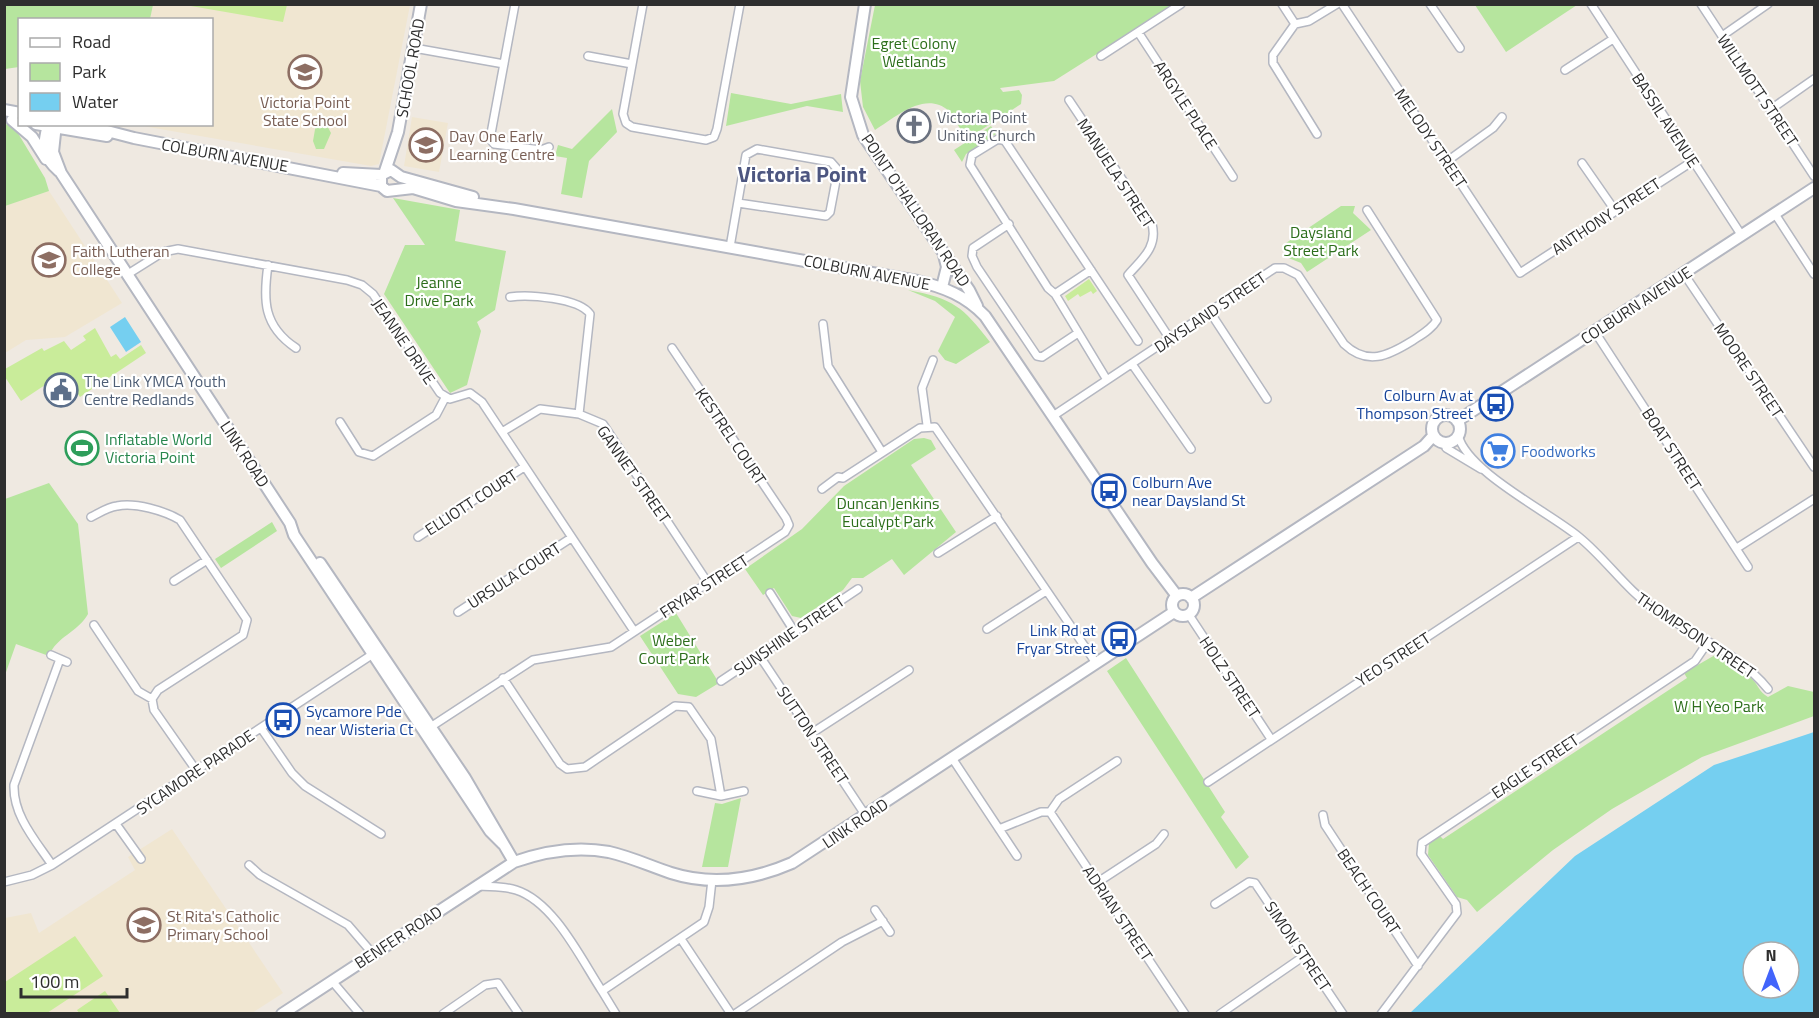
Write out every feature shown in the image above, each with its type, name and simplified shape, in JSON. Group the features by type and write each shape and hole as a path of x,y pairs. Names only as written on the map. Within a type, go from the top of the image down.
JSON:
{"street":[{"name":"SCHOOL ROAD","path":"389,176 421,4"},
{"path":"515,4 490,139 494,144 541,150 549,147"},
{"path":"643,4 623,114 626,123 632,127 706,140 714,136 719,122 740,4"},
{"name":"POINT O'HALLORAN ROAD","path":"865,4 851,83 853,108 863,135 969,290 978,309"},
{"path":"1101,56 1181,4"},
{"path":"1282,4 1295,24"},
{"path":"1317,134 1273,63 1273,55 1295,24 1309,21 1337,4"},
{"name":"MELODY STREET","path":"1342,4 1520,273"},
{"path":"1430,4 1460,48"},
{"name":"BASSIL AVENUE","path":"1591,4 1742,236"},
{"name":"WILLMOTT STREET","path":"1701,4 1815,176"},
{"path":"1722,36 1768,4"},
{"name":"ARGYLE PLACE","path":"1138,32 1233,177"},
{"path":"1565,70 1613,39"},
{"path":"414,48 504,64"},
{"path":"588,56 632,64"},
{"path":"1771,109 1815,79"},
{"name":"MANUELA STREET","path":"1069,100 1152,224 1154,241 1151,249 1128,275 1170,339"},
{"path":"4,110 14,118"},
{"path":"1446,162 1493,128 1502,117"},
{"name":"LINK ROAD","path":"22,126 48,161 62,173"},
{"path":"48,161 44,148 49,126"},
{"name":"LINK ROAD","path":"49,126 53,152 62,173 290,523 294,535 495,826 514,862 535,854 586,850 629,857 683,876 712,880 736,880 776,870 810,853 1174,612"},
{"name":"COLBURN AVENUE","path":"49,126 134,138 316,172 389,176 514,208"},
{"name":"COLBURN AVENUE","path":"88,126 134,138"},
{"path":"1107,380 1055,294 1048,288 970,165 972,155 1002,139 1138,341"},
{"path":"730,247 746,155 750,150 757,149 831,162 838,170 830,212 826,216 738,203"},
{"name":"ANTHONY STREET","path":"1520,273 1614,209 1693,161"},
{"path":"1582,163 1614,209"},
{"path":"389,176 401,184 397,189"},
{"name":"COLBURN AVENUE","path":"389,176 390,192 413,188 456,201 514,208 730,247 942,287 958,294 978,309 1177,596"},
{"name":"COLBURN AVENUE","path":"1457,421 1815,188"},
{"name":"DAYSLAND STREET","path":"1053,416 1275,268 1284,268 1298,275 1344,344 1361,356 1373,358 1392,354 1434,326 1437,320 1367,210"},
{"path":"1775,214 1815,274"},
{"path":"1009,224 973,248 972,256 977,267 1037,356 1042,357 1078,333"},
{"name":"JEANNE DRIVE","path":"128,274 163,252 178,249 347,279 362,285 381,305 445,398 455,398 470,393 476,396 634,631"},
{"path":"942,287 946,270 944,255"},
{"path":"268,265 264,305 287,342 296,348"},
{"path":"1055,294 1091,270"},
{"name":"MOORE STREET","path":"1684,274 1815,467"},
{"path":"510,297 525,295 577,304 586,308 590,314 579,414"},
{"path":"1210,312 1267,399"},
{"path":"823,324 828,366 882,452"},
{"name":"BOAT STREET","path":"1595,332 1748,567"},
{"name":"KESTREL COURT","path":"672,348 789,525"},
{"path":"927,425 922,388 933,360"},
{"path":"1132,364 1191,449"},
{"path":"340,422 358,452 373,456 436,415 445,398"},
{"name":"GANNET STREET","path":"502,432 540,409 579,414 603,424 708,583"},
{"path":"1446,414 1457,421 1458,435 1452,442 1446,443 1433,436 1431,428 1438,417 1446,414"},
{"path":"822,489 927,425"},
{"path":"927,425 940,430 1096,663"},
{"name":"THOMPSON STREET","path":"1458,435 1462,448 1484,470 1578,537 1631,590 1656,610 1708,642 1760,679 1768,689"},
{"path":"1191,598 1424,446 1433,436"},
{"name":"THOMPSON STREET","path":"1446,443 1446,448 1472,466 1484,470"},
{"name":"ELLIOTT COURT","path":"418,537 524,466"},
{"path":"1737,548 1815,499"},
{"path":"91,517 116,506 126,505 170,514 180,520 247,620 247,628 243,635 158,690 152,699 154,710 196,770"},
{"path":"938,553 997,516"},
{"name":"FRYAR STREET","path":"427,729 533,660 611,647 785,532 789,525"},
{"name":"URSULA COURT","path":"458,612 571,537"},
{"name":"YEO STREET","path":"1208,782 1578,537"},
{"path":"174,581 207,560"},
{"name":"SUNSHINE STREET","path":"721,681 858,590"},
{"path":"987,629 1046,591"},
{"path":"770,593 794,631"},
{"path":"1183,594 1191,598 1194,607 1189,615 1179,616 1174,612 1172,605 1177,596 1183,594"},
{"name":"HOLZ STREET","path":"1189,615 1271,739"},
{"path":"94,625 138,691 152,699"},
{"name":"EAGLE STREET","path":"1418,966 1455,916 1457,909 1421,854 1422,843 1695,661 1708,642"},
{"name":"SYCAMORE PARADE","path":"4,882 32,875 52,865 376,652"},
{"path":"51,655 64,660 14,785 14,800 19,815 52,865"},
{"name":"SUTTON STREET","path":"759,656 866,816"},
{"path":"812,734 909,670"},
{"path":"503,678 560,764 567,769 585,767 675,706 689,706 711,739 721,795"},
{"path":"261,728 292,773 305,786 381,834"},
{"path":"952,758 1017,856"},
{"path":"999,829 1041,812 1050,812 1059,799 1117,761"},
{"path":"697,792 721,795 744,790"},
{"name":"ADRIAN STREET","path":"1050,812 1185,1014"},
{"name":"BEACH COURT","path":"1323,815 1325,825 1418,966"},
{"path":"116,824 141,859"},
{"path":"1098,882 1156,844 1164,834"},
{"name":"BENFER ROAD","path":"282,1014 514,862"},
{"path":"249,865 260,875 348,925 372,954"},
{"path":"602,991 704,922 709,907 712,880"},
{"name":"SIMON STREET","path":"1215,904 1251,882 1255,883 1343,1014"},
{"path":"479,886 518,890 544,905 616,1014"},
{"path":"875,910 890,932"},
{"path":"735,1014 842,942 883,921"},
{"path":"681,939 731,1014"},
{"path":"1220,1014 1304,956"},
{"path":"1381,1014 1418,966"},
{"path":"332,981 360,1014"},
{"path":"443,1014 485,985 498,984 519,1014"}],"shaded area":[{"name":"Victoria Point State School","path":"153,5 410,5 379,164 371,166 143,126 213,126 213,18 150,18"},
{"name":"Day One Early Learning Centre","path":"412,117 448,123 439,172 404,166"},
{"name":"Faith Lutheran College","path":"49,191 122,303 65,337 26,340 5,353 4,206"},
{"name":"St Rita's Catholic Primary School","path":"172,829 283,993 252,1013 5,1014 5,918 31,913 39,933 135,870 128,857"}],"green space":[{"path":"5,4 153,5 150,18 18,18 18,67 5,69"},
{"name":"Egret Colony Wetlands","path":"875,4 1174,5 1054,81 1000,88 1003,92 1019,90 1022,95 1021,104 975,134 962,131 949,111 940,105 930,103 911,108 875,130 863,107 860,81"},
{"path":"1577,4 1506,52 1475,5"},
{"path":"185,5 287,5 283,22"},
{"path":"731,93 791,104 841,94 843,112 807,106 726,126"},
{"path":"612,109 617,132 589,161 582,198 561,194 567,158 555,156 558,145 572,149"},
{"path":"317,118 325,122 331,133 324,149 316,149 313,141"},
{"path":"4,124 13,125 45,178 49,191 5,206"},
{"path":"991,126 996,134 966,154 962,162 954,150"},
{"name":"Jeanne Drive Park","path":"393,198 460,210 455,241 506,251 495,310 477,322 481,331 467,385 450,393 384,294 405,245 425,245"},
{"name":"Daysland Street Park","path":"1341,206 1355,206 1353,213 1371,230 1307,272 1301,263 1286,257 1286,243"},
{"path":"1089,279 1097,291 1093,294 1091,291 1080,297 1078,294 1068,301 1065,296"},
{"path":"908,290 936,297 956,306 972,320 990,342 956,364 945,360 938,351 955,317 935,301"},
{"path":"95,328 111,357 116,354 120,359 141,345 146,353 80,397 63,373 21,401 5,377 5,369 42,348 44,351 64,341 71,350 86,340 83,336"},
{"name":"Duncan Jenkins Eucalypt Park","path":"914,439 931,440 936,449 911,465 956,532 904,575 892,559 863,578 852,578 843,590 801,618 792,616 774,588 763,595 745,569 802,529 844,486"},
{"path":"49,483 78,524 88,614 52,649 49,656 16,644 5,675 5,499"},
{"path":"272,522 277,531 221,568 215,559"},
{"name":"Weber Court Park","path":"676,613 719,683 696,697 678,694 640,636"},
{"name":"W H Yeo Park","path":"1715,655 1744,672 1768,697 1788,686 1814,692 1814,716 1702,757 1612,809 1553,850 1477,912 1467,900 1457,897 1428,855 1429,843 1439,835 1443,839 1687,678 1684,673"},
{"path":"1126,658 1225,812 1221,817 1249,857 1236,869 1107,671"},
{"path":"741,798 728,867 702,867 715,803 722,804"},
{"path":"75,936 103,976 47,1013 5,1013 5,982"},
{"path":"105,991 120,1013 79,1013 77,1010"}],"water":[{"path":"125,317 141,342 126,352 110,327"},
{"path":"1814,732 1814,1013 1410,1013 1575,856 1714,765"}],"place":[{"name":"Victoria Point State School","path":"305,72"},
{"name":"Victoria Point Uniting Church","path":"914,126"},
{"name":"Day One Early Learning Centre","path":"426,145"},
{"name":"Faith Lutheran College","path":"49,260"},
{"name":"The Link YMCA Youth Centre Redlands","path":"61,390"},
{"name":"Colburn Av at Thompson Street","path":"1496,404"},
{"name":"Inflatable World Victoria Point","path":"82,448"},
{"name":"Foodworks","path":"1498,451"},
{"name":"Colburn Ave near Daysland St","path":"1109,491"},
{"name":"Link Rd at Fryar Street","path":"1119,639"},
{"name":"Sycamore Pde near Wisteria Ct","path":"283,720"},
{"name":"St Rita's Catholic Primary School","path":"144,925"}],"district":[{"name":"Victoria Point","path":"802,174"}]}
